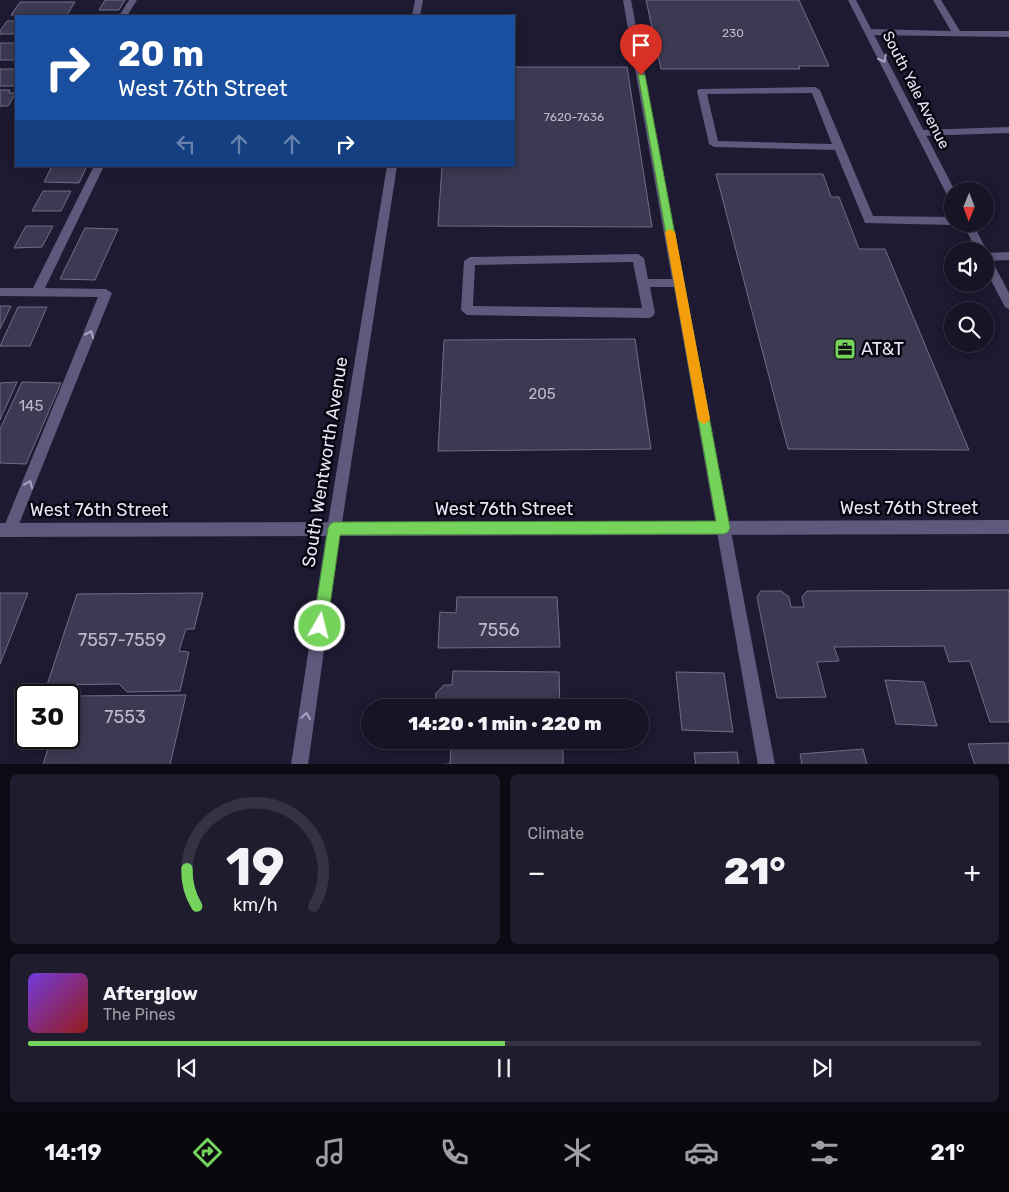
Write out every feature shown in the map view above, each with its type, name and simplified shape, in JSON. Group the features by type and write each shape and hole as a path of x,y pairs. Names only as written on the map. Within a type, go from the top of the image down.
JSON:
{"street":[{"path":"124,15 133,0"},
{"path":"416,15 419,0"},
{"path":"627,0 767,764"},
{"name":"South Yale Avenue","path":"852,0 946,182"},
{"path":"937,0 957,33"},
{"path":"869,32 1009,34"},
{"path":"839,146 714,144 702,91 815,90 839,146 869,220 944,221"},
{"path":"921,133 1009,130"},
{"path":"37,292 99,167"},
{"name":"South Wentworth Avenue","path":"299,764 334,528 392,167"},
{"path":"994,257 1009,256"},
{"path":"638,258 642,283 649,313 467,310 470,261 638,258"},
{"path":"994,275 1009,304"},
{"path":"642,283 679,283"},
{"path":"0,292 106,293 5,530"},
{"name":"West 76th Street","path":"5,530 1009,526"}],"building":[{"path":"105,0 125,0 119,10 99,10"},
{"path":"646,0 799,0 829,66 799,66 800,69 661,69"},
{"path":"20,2 75,2 67,15 11,15"},
{"path":"7,21 15,21 15,34 0,34"},
{"path":"0,43 15,43 15,60 0,60"},
{"path":"515,67 627,67 652,227 438,226 442,167 515,167"},
{"path":"0,69 15,69 15,86 0,86"},
{"path":"0,90 10,90 9,93 15,93 8,106 0,106"},
{"path":"52,167 87,167 79,183 44,182"},
{"name":"AT&T","path":"716,174 823,174 831,197 839,197 859,249 885,249 969,450 788,449"},
{"path":"43,191 71,191 61,211 32,211"},
{"path":"26,226 53,226 42,247 14,248"},
{"path":"85,228 118,229 95,280 60,279"},
{"path":"0,306 11,306 0,329"},
{"path":"18,307 47,307 30,346 0,346"},
{"path":"635,339 651,449 438,451 444,340"},
{"path":"17,382 0,420 0,383"},
{"path":"22,382 61,383 26,464 0,463 0,429"},
{"path":"1009,590 1009,722 990,722 970,661 949,662 944,646 834,647 839,661 817,662 826,697 777,698 757,597 761,591 781,591 789,597 791,607 804,607 802,597 807,591"},
{"path":"0,593 28,593 0,664"},
{"path":"203,593 194,629 186,629 179,651 189,652 180,691 127,692 119,684 47,684 77,594"},
{"path":"457,597 557,597 560,647 438,648 440,612 456,613"},
{"path":"453,671 559,672 560,699 435,699 436,693 444,685 452,685"},
{"path":"676,672 724,673 733,732 682,730"},
{"path":"885,680 924,682 937,726 896,724"},
{"path":"186,695 170,764 43,764 48,749 80,749 80,696"},
{"path":"1009,743 1009,764 975,764 968,744"},
{"path":"451,749 563,749 563,764 450,764"},
{"path":"863,749 867,764 802,764 800,754"},
{"path":"737,752 739,764 696,764 694,753"}],"slow traffic":[{"path":"670,232 704,419"}],"place":[{"name":"AT&T","path":"845,349"}],"route":[{"path":"320,626 334,528 724,528 641,75"}]}
